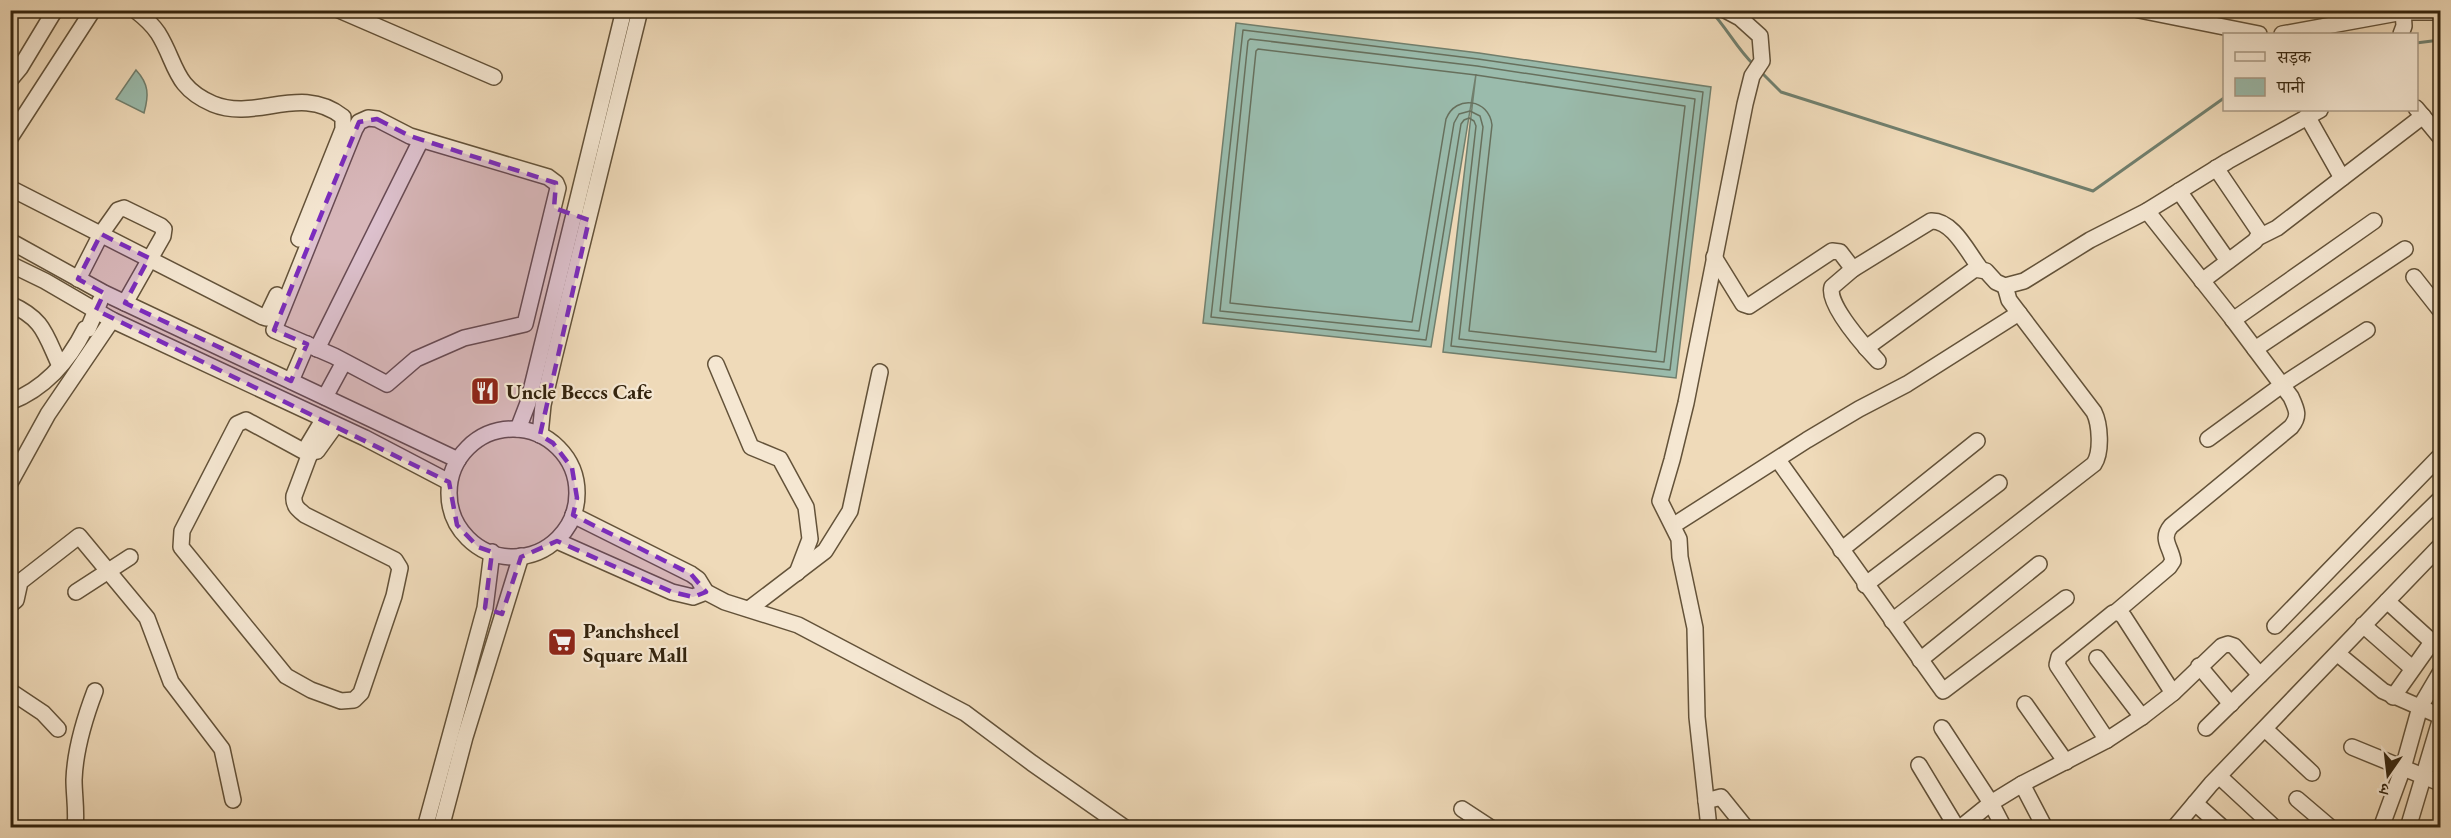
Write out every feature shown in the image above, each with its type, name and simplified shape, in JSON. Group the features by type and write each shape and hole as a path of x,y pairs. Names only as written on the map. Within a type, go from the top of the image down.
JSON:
{"street":[{"path":"10,80 20,68 55,10"},
{"path":"10,138 93,10"},
{"path":"10,188 266,318 284,279 344,122 338,113 303,102 290,101 249,110 227,108 212,103 182,81 174,71 159,34 148,20 135,10"},
{"path":"339,10 494,77"},
{"path":"518,429 528,403 624,10"},
{"path":"540,435 543,405 640,10"},
{"path":"1725,10 1740,18 1760,36"},
{"path":"1709,828 1697,717 1695,628 1680,557 1679,539 1660,501 1677,442 1714,257 1755,71 1763,56 1760,36 1750,10"},
{"path":"2139,10 2254,33"},
{"path":"2289,33 2440,12"},
{"path":"2202,281 2342,178 2420,112 2440,137"},
{"path":"1878,361 1857,339 1831,294 1832,286 1853,269 1931,221 1947,225 1980,268 1996,282 2005,286 2024,281 2090,240 2147,211 2216,168 2313,113 2342,178"},
{"path":"368,118 377,119 421,140 548,177 556,183 557,197 525,324 483,332 454,342 416,359 387,384 274,330 359,122 368,118"},
{"path":"291,381 312,347 421,140"},
{"path":"2216,168 2258,229 2259,237"},
{"path":"2179,191 2228,261"},
{"path":"78,279 101,234 120,208 161,226 165,232 125,303"},
{"path":"2107,740 2056,661 2169,567 2173,561 2164,539 2166,532 2297,419 2298,412 2282,385 2234,320 2147,211"},
{"path":"573,214 589,220"},
{"path":"2234,320 2374,221"},
{"path":"546,240 565,245"},
{"path":"10,241 104,293 458,460"},
{"path":"2255,349 2405,249"},
{"path":"1714,257 1743,304 1749,306 1832,251 1840,252 1853,269"},
{"path":"10,264 112,320 365,438 449,482"},
{"path":"1866,348 1970,272 1980,268"},
{"path":"2414,277 2440,309"},
{"path":"1892,621 2094,464 2099,457 2097,419 2094,412 2009,300 2005,286"},
{"path":"10,402 27,396 69,356 85,329 91,326 92,308 104,293"},
{"path":"10,304 30,313 41,325 60,366"},
{"path":"1674,525 1815,435 1907,384 2019,313"},
{"path":"10,483 48,414 112,320"},
{"path":"2208,439 2282,385 2367,330"},
{"path":"325,397 344,362"},
{"path":"716,364 751,447 780,459 806,507 810,539 797,573"},
{"path":"749,609 825,551 850,511 880,372"},
{"path":"310,454 250,422 241,421 237,424 182,531 180,543 185,554 286,676 311,690 349,702 361,693 394,596 400,568 396,560 305,515 293,502 310,454 317,451 329,423"},
{"path":"518,429 540,435 564,454 572,468 577,498 573,515 557,541 544,549 521,556 492,552 478,547 457,525 448,497 449,482 458,460 469,446 479,438 498,431 518,429"},
{"path":"1841,550 1977,441"},
{"path":"2275,626 2440,456"},
{"path":"1778,460 1865,585 1943,691 2066,598"},
{"path":"1865,585 1999,483"},
{"path":"2206,728 2440,499"},
{"path":"573,515 691,574 698,579 706,592 725,602 798,625 965,713 1125,828"},
{"path":"10,605 16,600 20,582 79,536 147,618 171,682 222,749 233,800"},
{"path":"557,541 672,592 693,597 706,592"},
{"path":"425,828 485,608 492,552"},
{"path":"2174,828 2387,601 2438,553"},
{"path":"441,828 465,737 521,556"},
{"path":"76,592 130,557"},
{"path":"1920,660 2039,564"},
{"path":"2387,601 2436,645 2412,668 2393,697"},
{"path":"485,608 502,614"},
{"path":"2116,612 2124,617 2174,693"},
{"path":"2363,626 2412,668"},
{"path":"1919,765 1959,828 1991,803 2022,784 2107,740 2142,717 2174,693 2199,666 2222,646 2228,644 2234,646 2260,675"},
{"path":"2338,654 2376,686 2393,697 2440,716"},
{"path":"2097,658 2142,717"},
{"path":"2199,666 2230,704"},
{"path":"2381,828 2403,768 2420,707 2440,673"},
{"path":"75,828 77,753 86,714 95,691"},
{"path":"10,692 43,713 58,729"},
{"path":"2025,704 2066,762"},
{"path":"2408,828 2440,721"},
{"path":"1942,728 1991,803 2004,828"},
{"path":"2265,729 2312,773"},
{"path":"2352,747 2440,783"},
{"path":"2220,777 2275,828"},
{"path":"2022,784 2045,828"},
{"path":"1706,801 1721,797 1746,828"},
{"path":"2297,799 2331,828"},
{"path":"2195,803 2223,828"},
{"path":"1462,809 1491,828"}],"highlighted area":[{"path":"377,119 410,136 556,183 554,208 589,220 540,435 553,443 572,468 577,498 573,515 691,574 706,592 693,597 672,592 557,541 521,557 502,614 485,608 492,552 478,547 457,525 449,482 96,310 104,293 78,279 101,234 149,258 125,303 291,381 307,344 274,330 359,122"}],"water":[{"path":"1236,23 1479,53 1711,87 1676,378 1443,352 1476,74 1431,347 1203,323"},
{"path":"136,70 147,90 144,113 116,99"}],"waterway":[{"path":"1710,10 1754,65"},
{"path":"2418,43 2440,40"},
{"path":"1761,72 1781,92 2093,191 2223,99"}],"place":[{"name":"Uncle Beccs Cafe","path":"485,391"},
{"name":"Panchsheel Square Mall","path":"562,642"}]}
